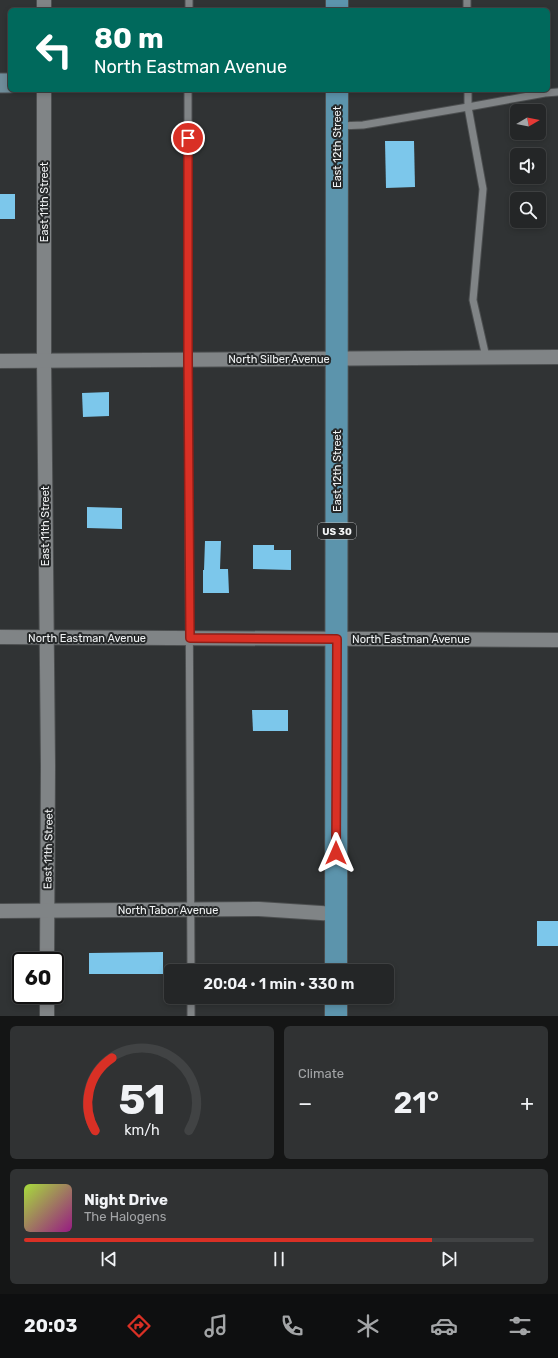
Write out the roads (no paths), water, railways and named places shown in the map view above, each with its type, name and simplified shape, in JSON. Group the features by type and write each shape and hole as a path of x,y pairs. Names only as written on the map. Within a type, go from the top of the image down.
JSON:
{"main road":[{"name":"East 12th Street","path":"336,964 337,92"},
{"path":"336,1004 336,1016"}],"street":[{"name":"East 11th Street","path":"44,92 44,361 48,766 47,952"},
{"name":"North Silber Avenue","path":"0,361 486,357 558,358"},
{"name":"North Eastman Avenue","path":"0,637 558,640"},
{"name":"North Tabor Avenue","path":"0,910 259,909 336,914"},
{"path":"47,1004 47,1016"}],"lane":[{"path":"188,92 191,964"},
{"path":"468,92 468,108 483,189 473,300 486,357"},
{"path":"337,126 363,125 558,92"},
{"path":"191,1004 191,1016"}]}
